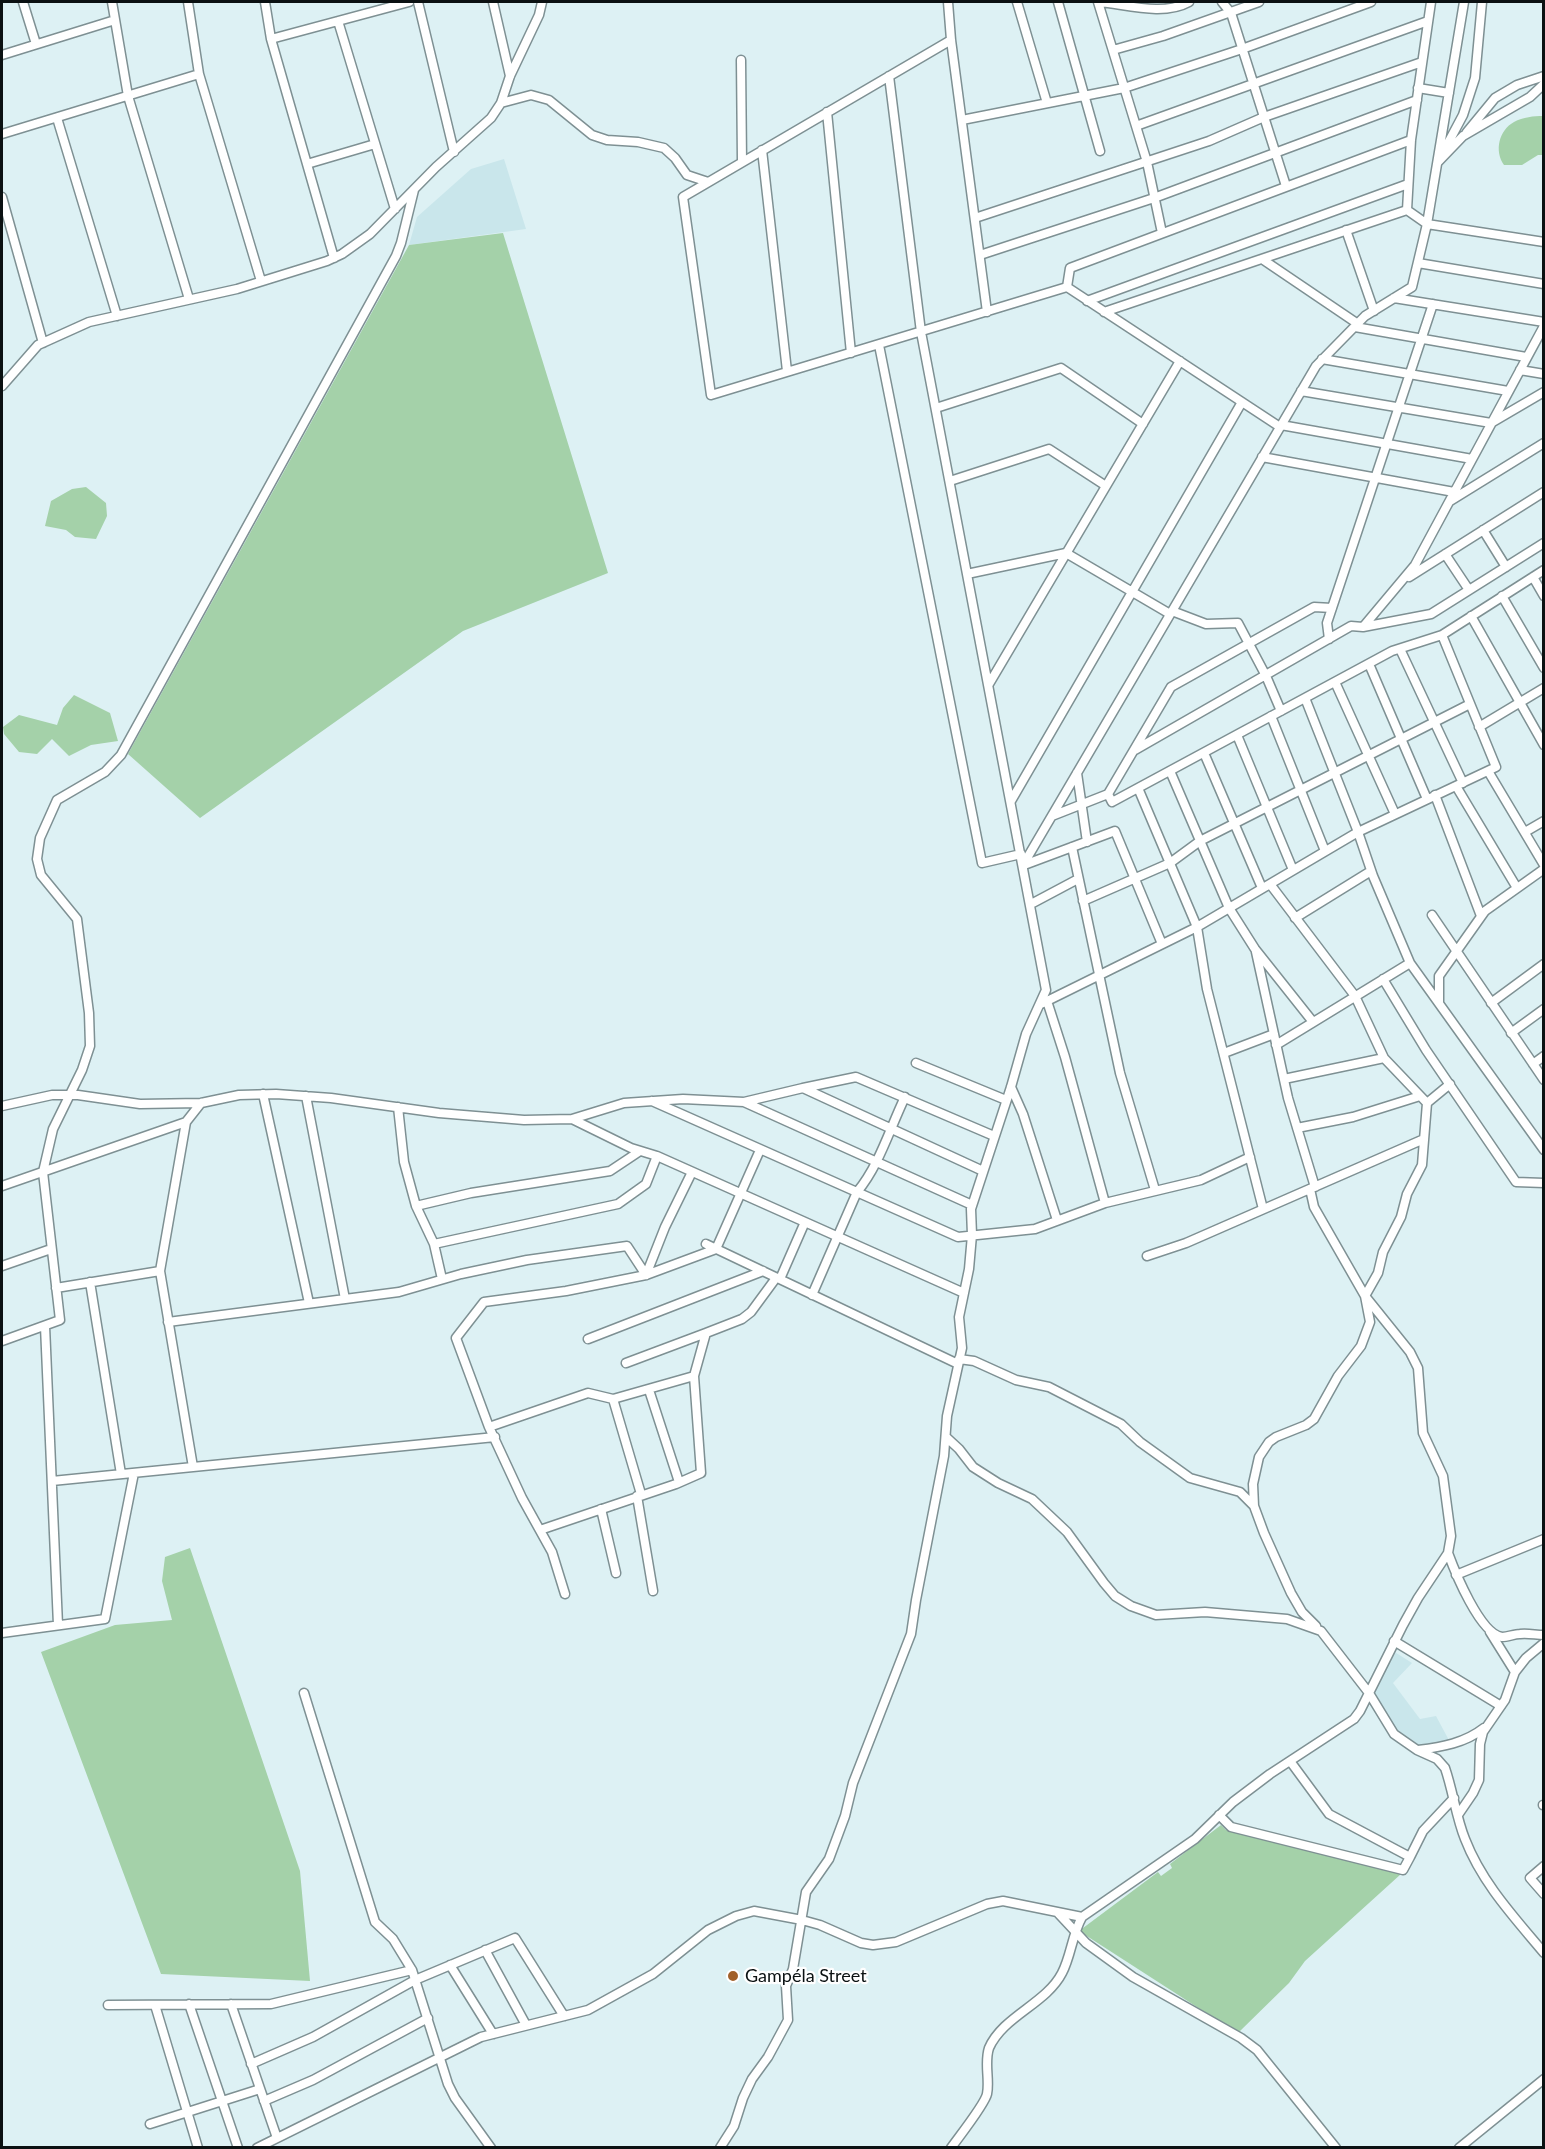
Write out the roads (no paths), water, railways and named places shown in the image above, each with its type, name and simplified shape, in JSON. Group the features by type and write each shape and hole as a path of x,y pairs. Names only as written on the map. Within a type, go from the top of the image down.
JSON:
{"street":[{"path":"23,2 36,44"},
{"path":"112,2 128,96 189,299"},
{"path":"188,2 199,74 261,281"},
{"path":"265,2 271,39 334,258"},
{"path":"271,39 409,2"},
{"path":"418,2 454,152"},
{"path":"493,2 510,76"},
{"path":"2,386 26,357 43,343 89,322 261,281 334,258 370,234 491,118 501,103 510,76 542,2"},
{"path":"948,2 987,312"},
{"path":"1017,2 1047,103"},
{"path":"1058,2 1100,151"},
{"path":"1162,233 1147,162 1099,2 1165,9 1177,8 1189,2"},
{"path":"1222,2 1231,13 1286,186"},
{"path":"1113,50 1163,36 1259,2"},
{"path":"962,120 1124,88 1242,49 1371,2"},
{"path":"1407,210 1411,140 1431,2"},
{"path":"1023,865 1316,366 1374,311 1412,287 1427,224 1464,2"},
{"path":"1437,162 1463,115 1474,78 1482,2"},
{"path":"2,55 115,20"},
{"path":"338,21 395,209"},
{"path":"1136,126 1428,21"},
{"path":"951,40 683,197 711,395 1067,287"},
{"path":"741,60 742,162"},
{"path":"975,218 1209,141 1264,117 1422,62"},
{"path":"2,134 199,74"},
{"path":"720,2148 734,2126 752,2079 768,2057 788,2020 786,1986 793,1969 806,1892 829,1859 845,1815 853,1783 911,1634 944,1456 948,1416 962,1348 959,1317 969,1269 972,1205 1026,1034 1044,1002 1046,990 921,332 889,76"},
{"path":"1437,162 1463,136 1495,98 1517,85 1544,76"},
{"path":"1463,136 1530,98 1544,84"},
{"path":"1419,88 1449,93"},
{"path":"501,103 531,95 549,100 592,135 607,140 638,142 664,148 675,158 687,175 708,182"},
{"path":"980,255 1154,198 1417,100"},
{"path":"827,112 852,353"},
{"path":"57,118 117,315"},
{"path":"1067,287 1070,268 1411,140"},
{"path":"307,164 375,144"},
{"path":"762,150 788,372"},
{"path":"1088,301 1408,184"},
{"path":"2,1341 60,1320 43,1172 53,1129 82,1070 90,1046 89,1013 77,919 40,875 37,859 40,838 57,800 105,772 121,755 396,256 414,190"},
{"path":"2,197 43,343"},
{"path":"1407,210 1427,224 1544,242"},
{"path":"1104,312 1407,210"},
{"path":"1346,230 1374,311"},
{"path":"1262,259 1357,325 1526,357"},
{"path":"1418,263 1544,284"},
{"path":"1067,287 1280,426 1472,459"},
{"path":"1363,627 1415,565 1543,329 1433,304 1394,298"},
{"path":"1329,639 1327,623 1433,304"},
{"path":"879,345 982,863 1021,854"},
{"path":"1322,359 1508,391"},
{"path":"989,684 1180,362"},
{"path":"936,408 1061,368 1143,424"},
{"path":"1520,370 1544,374"},
{"path":"1301,391 1491,423 1544,392"},
{"path":"1011,801 1242,402"},
{"path":"1450,501 1544,443"},
{"path":"950,481 1049,449 1106,486"},
{"path":"1262,457 1454,492"},
{"path":"1401,582 1544,492"},
{"path":"1483,530 1506,567"},
{"path":"1134,750 1351,626 1363,627 1431,614 1544,543"},
{"path":"967,574 1066,553 1171,613 1206,624 1239,623 1281,711"},
{"path":"1445,554 1469,590"},
{"path":"1108,794 1112,802 1369,664 1400,649 1442,635 1544,570"},
{"path":"1533,577 1544,596"},
{"path":"1502,596 1544,668"},
{"path":"1052,816 1108,794 1171,687 1314,607 1332,608"},
{"path":"1471,616 1544,745"},
{"path":"1044,1002 1197,927 1358,831 1496,767 1442,635"},
{"path":"1400,649 1434,722 1459,784 1517,888"},
{"path":"1369,664 1401,739 1431,797 1481,916"},
{"path":"1335,682 1395,814"},
{"path":"1479,727 1544,688"},
{"path":"1305,698 1358,831 1371,872 1410,963 1544,1150"},
{"path":"1083,901 1170,863 1200,841 1470,704"},
{"path":"1271,716 1325,851"},
{"path":"1237,735 1293,870"},
{"path":"1203,753 1234,824 1266,886 1295,918 1355,996 1384,1058 1426,1103 1422,1166 1407,1194 1401,1217 1383,1252 1378,1273 1365,1296 1370,1322 1361,1346 1338,1376 1314,1419 1269,1442 1259,1457 1253,1484 1254,1506 1291,1593 1302,1612 1321,1631 1369,1693 1394,1734 1437,1760 1445,1768 1464,1837 1477,1868 1486,1883 1544,1953"},
{"path":"1170,771 1229,908 1255,949 1313,1022"},
{"path":"1439,1004 1439,976 1485,910 1544,867 1488,771"},
{"path":"1077,773 1087,842"},
{"path":"1138,788 1197,927 1208,989 1263,1209"},
{"path":"1525,832 1544,821"},
{"path":"1023,865 1115,831 1162,944"},
{"path":"1072,847 1120,1073 1155,1190"},
{"path":"1295,918 1371,872"},
{"path":"1031,904 1078,879"},
{"path":"1432,915 1544,1080"},
{"path":"951,2148 987,2096 990,2048 1004,2029 1043,1995 1062,1973 1074,1931 1082,1917 1195,1839 1233,1802 1354,1719 1418,1598 1448,1553 1451,1536 1443,1476 1423,1433 1418,1368 1410,1352 1365,1296 1314,1207 1312,1188 1284,1079 1255,949"},
{"path":"1276,1045 1410,963"},
{"path":"1491,1003 1544,964"},
{"path":"1383,979 1449,1084 1516,1182 1544,1183"},
{"path":"1044,1002 1065,1057 1105,1203"},
{"path":"1511,1034 1544,1009"},
{"path":"1224,1053 1274,1034"},
{"path":"1533,1065 1544,1056"},
{"path":"1284,1079 1384,1058"},
{"path":"916,1063 1006,1100"},
{"path":"2,1106 52,1095 140,1104 201,1103 239,1095 263,1094 306,1096 524,1120 572,1119 624,1103 683,1099 744,1102 856,1077 994,1136"},
{"path":"1426,1103 1449,1084"},
{"path":"1011,1087 1023,1114 1057,1220"},
{"path":"803,1088 983,1171"},
{"path":"263,1094 309,1303"},
{"path":"306,1096 345,1299"},
{"path":"1297,1128 1353,1116 1420,1096"},
{"path":"812,1294 857,1192 876,1161 905,1097"},
{"path":"652,1101 958,1237 1035,1229 1105,1203 1201,1180 1250,1157"},
{"path":"744,1102 972,1205"},
{"path":"193,1467 160,1271 186,1122 201,1103"},
{"path":"398,1107 404,1162 416,1206 434,1244 442,1280"},
{"path":"572,1119 964,1293"},
{"path":"2,1186 186,1122"},
{"path":"1148,1256 1186,1244 1424,1139"},
{"path":"565,1594 552,1552 522,1498 489,1427 456,1338 483,1302 566,1291 646,1275 716,1249 760,1150"},
{"path":"416,1206 482,1191 610,1170 640,1151"},
{"path":"434,1244 618,1204 646,1184 657,1156"},
{"path":"646,1275 665,1227 692,1172"},
{"path":"626,1363 742,1319 751,1312 778,1279 805,1222"},
{"path":"706,1244 959,1362 974,1361 1016,1380 1049,1387 1121,1424 1140,1442 1190,1478 1240,1492 1254,1506"},
{"path":"168,1322 399,1292 526,1260 627,1246 646,1275"},
{"path":"2,1266 51,1249"},
{"path":"56,1288 160,1271"},
{"path":"588,1339 763,1271"},
{"path":"90,1282 122,1474"},
{"path":"45,1326 58,1625"},
{"path":"540,1530 701,1473 693,1376 706,1333"},
{"path":"489,1427 588,1393 613,1400 693,1376"},
{"path":"649,1390 679,1482"},
{"path":"613,1400 639,1495 653,1591"},
{"path":"52,1481 495,1437"},
{"path":"946,1437 973,1467 998,1483 1032,1499 1067,1532 1115,1596 1131,1606 1156,1615 1206,1612 1287,1619 1321,1631"},
{"path":"2,1633 105,1619 134,1473"},
{"path":"600,1509 616,1573"},
{"path":"1456,1575 1544,1539"},
{"path":"1448,1553 1456,1575 1515,1672"},
{"path":"1488,1629 1504,1637 1519,1634 1544,1635"},
{"path":"1394,1641 1501,1706"},
{"path":"1458,1815 1479,1779 1480,1744 1483,1732 1501,1706 1515,1672 1526,1658 1544,1643"},
{"path":"304,1693 375,1922 393,1939 412,1970 454,2098 491,2148"},
{"path":"1417,1750 1445,1746 1474,1736 1488,1725"},
{"path":"1290,1761 1329,1814 1410,1857"},
{"path":"1220,1815 1231,1827 1403,1870 1423,1831 1454,1798"},
{"path":"1544,1866 1530,1878 1544,1894"},
{"path":"257,2148 481,2037 588,2010 653,1974 708,1930 736,1916 754,1911 801,1920 820,1925 861,1943 873,1945 896,1942 987,1904 1003,1901 1082,1917"},
{"path":"1058,1913 1086,1943 1133,1977 1241,2037 1257,2050 1336,2148"},
{"path":"251,2064 313,2037 415,1980 515,1938 564,2016"},
{"path":"485,1950 526,2025"},
{"path":"450,1965 493,2034"},
{"path":"108,2005 271,2004 412,1970"},
{"path":"189,2004 238,2148"},
{"path":"231,2004 277,2138"},
{"path":"155,2005 198,2148"},
{"path":"264,2102 313,2080 428,2018"},
{"path":"1459,2148 1544,2079"},
{"path":"150,2124 260,2089"}],"place":[{"name":"Gampéla Street","path":"733,1976"}]}
